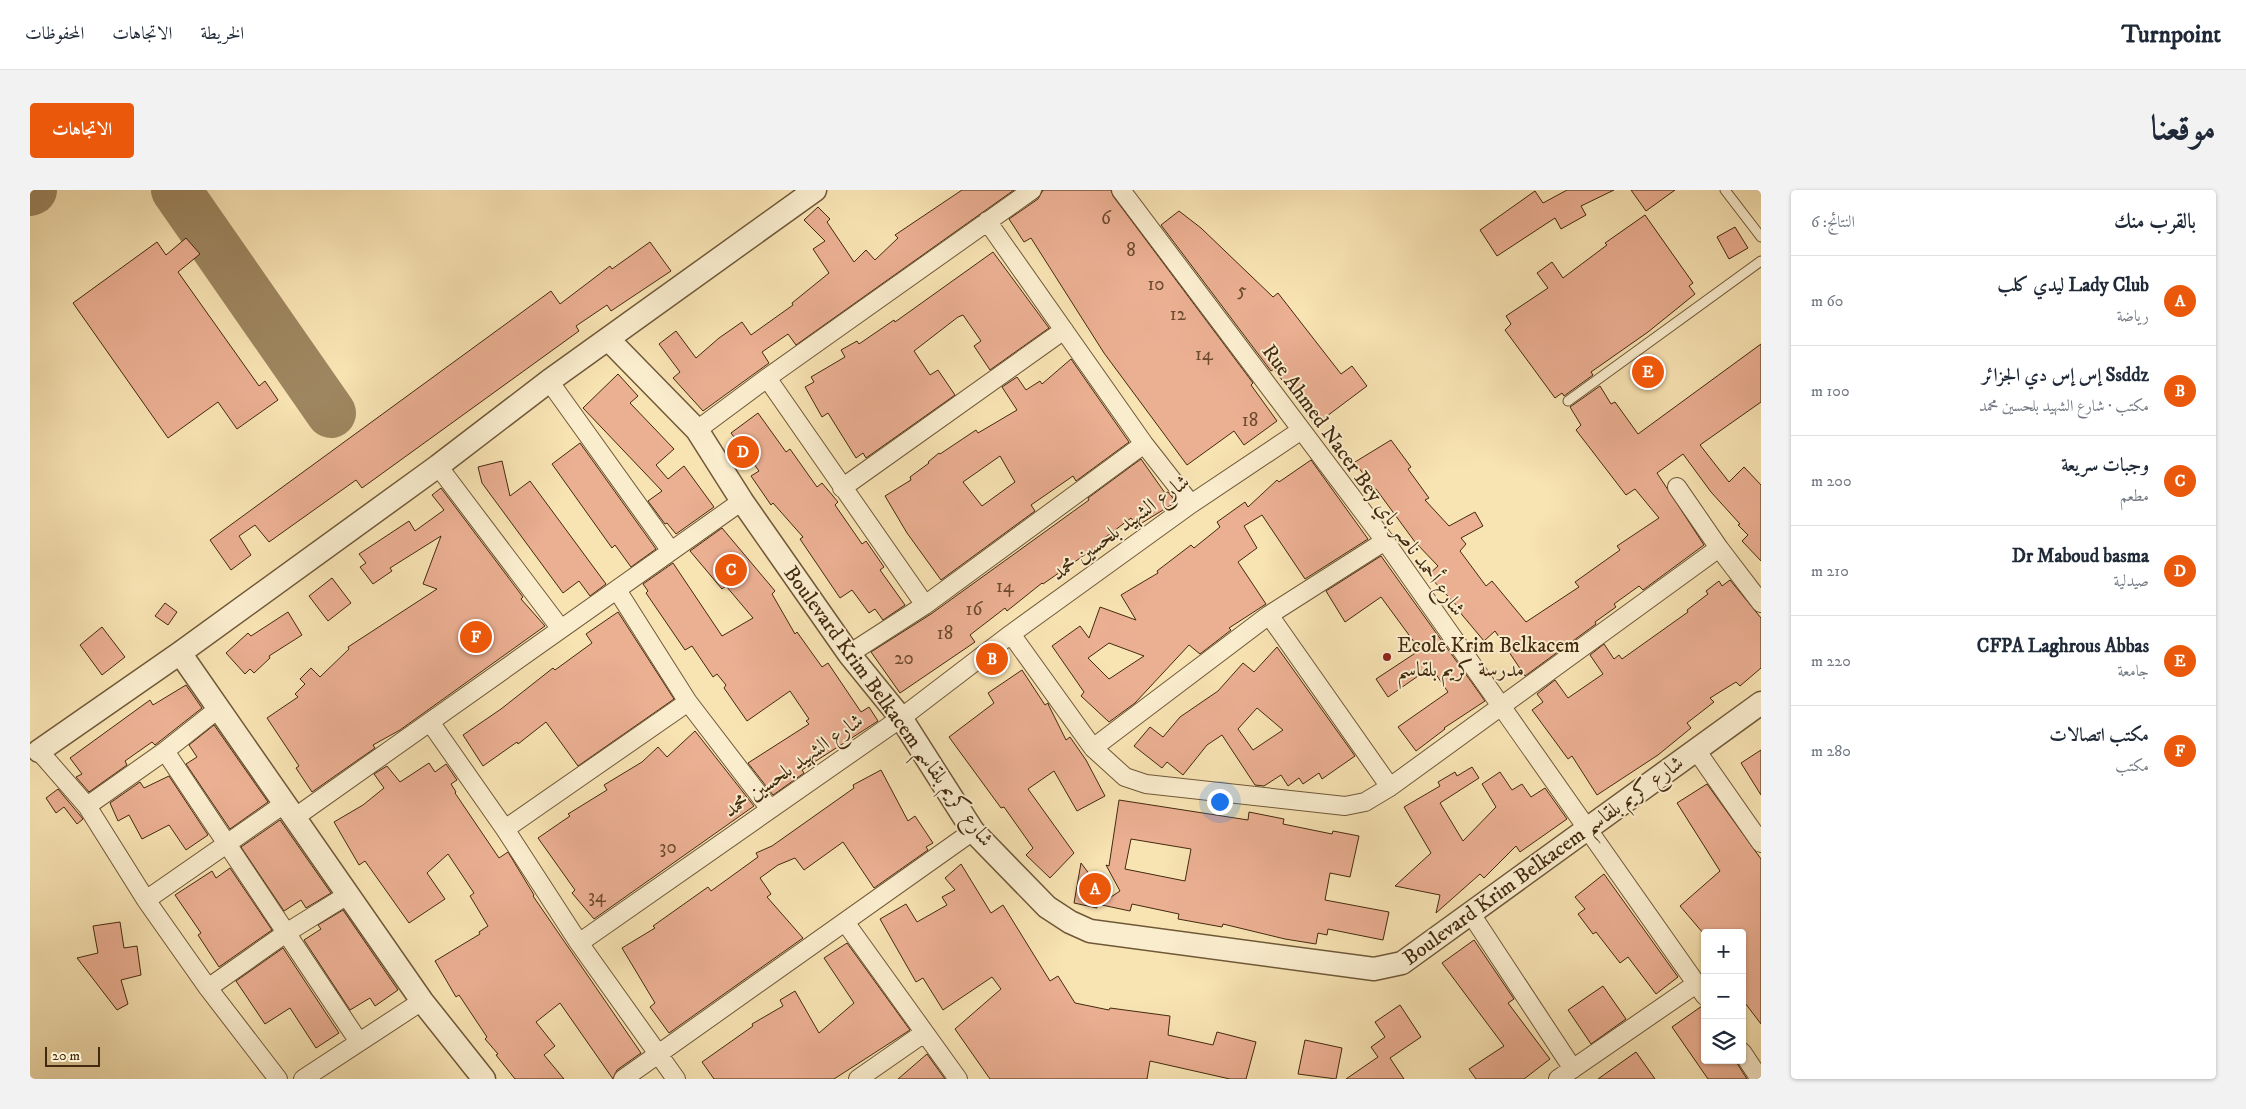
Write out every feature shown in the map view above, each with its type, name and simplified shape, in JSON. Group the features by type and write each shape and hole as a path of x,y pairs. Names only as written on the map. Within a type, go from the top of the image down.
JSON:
{"street":[{"path":"278,1079 208,988 146,900 87,806 35,754 180,653 438,466 549,381 815,190"},
{"path":"697,430 767,378 1032,190"},
{"name":"Rue Ahmed Nacer Bey شارع أحمد ناصر باي","path":"1121,190 1385,542 1701,990"},
{"path":"988,221 1144,444 1191,504"},
{"path":"842,488 1064,330"},
{"name":"Boulevard Krim Belkacem شارع كريم بلقاسم","path":"608,339 697,430 742,501 849,654 901,718 973,830 1048,907 1070,922 1090,931 1374,969 1402,962 1761,703"},
{"path":"767,378 925,605"},
{"path":"549,381 671,551"},
{"name":"شارع الشهيد بلحسين محمد","path":"579,943 901,718 1011,634 1191,504 1300,431"},
{"path":"849,654 925,605 1144,444"},
{"path":"438,466 561,629"},
{"path":"1677,487 1719,548 1761,603"},
{"path":"146,900 227,844 289,811 430,722 742,501"},
{"path":"1093,748 1269,615 1385,542"},
{"path":"1011,634 1093,748 1125,777 1146,784 1335,806 1365,802 1390,787 1719,548"},
{"path":"617,590 688,702 770,809"},
{"path":"1269,615 1390,787"},
{"path":"180,653 422,1001 484,1079"},
{"path":"505,829 688,702"},
{"path":"87,806 165,751 218,709"},
{"path":"430,722 505,829 579,943 657,1055 676,1079"},
{"path":"1696,750 1761,843"},
{"path":"165,751 360,1042"},
{"path":"623,1079 973,830"},
{"path":"208,988 286,933 349,894"},
{"path":"1471,914 1573,1069"},
{"path":"845,922 958,1079"},
{"path":"1558,1079 1701,990"},
{"path":"303,1079 422,1001"},
{"path":"858,1079 924,1033"},
{"path":"1746,1058 1760,1079"}],"lane":[{"path":"1725,190 1761,237"},
{"path":"1568,400 1761,261"}],"building":[{"path":"962,190 1014,190 796,345 788,334 762,352 769,363 703,411 673,378 680,372 659,344 676,331 696,358 719,338 742,322 751,335 793,305 792,303 829,273 813,249 825,241 804,220 818,207 830,219 827,222 854,262 866,250 875,260 898,238 895,235"},
{"path":"1043,190 1111,190 1113,196 1253,383 1251,385 1277,421 1244,445 1234,431 1187,465 1104,353 1031,238 1024,242 1009,219 1038,199"},
{"path":"1567,190 1614,190 1581,206 1586,215 1561,229 1555,218 1497,256 1480,230 1535,191 1543,203"},
{"path":"1631,190 1675,190 1646,211"},
{"path":"1179,211 1201,228 1273,297 1278,293 1341,374 1352,366 1367,386 1315,425 1274,369 1271,371 1161,225"},
{"path":"1645,215 1693,283 1689,286 1695,294 1648,332 1591,372 1593,375 1564,396 1562,393 1555,398 1505,330 1511,324 1506,316 1548,288 1537,273 1552,262 1563,278 1607,245 1605,243"},
{"path":"1735,227 1748,248 1729,259 1717,237"},
{"path":"186,238 200,254 178,272 259,386 265,381 278,400 237,429 218,402 168,438 73,303 157,242 166,255"},
{"path":"650,242 671,271 611,311 607,305 576,326 579,331 362,488 356,480 269,542 255,525 239,536 251,555 231,570 210,540 551,291 560,304 610,266 612,269"},
{"path":"993,252 1049,328 990,370 974,346 981,341 963,315 958,317 914,351 930,375 938,370 955,395 866,458 863,453 856,458 828,413 822,417 805,387 814,382 811,377 845,357 841,350 857,341 859,344 894,320 895,322"},
{"path":"1761,344 1761,402 1700,445 1729,482 1744,467 1761,485 1761,561 1742,541 1748,535 1738,525 1740,524 1711,492 1683,454 1657,473 1704,545 1643,590 1639,586 1614,604 1616,607 1595,622 1596,624 1525,676 1495,631 1484,641 1458,610 1460,609 1428,575 1438,566 1415,542 1376,489 1374,490 1355,462 1391,440 1411,467 1408,469 1429,498 1425,500 1449,526 1475,512 1483,526 1461,538 1466,544 1460,551 1486,586 1492,581 1526,622 1579,587 1575,582 1620,550 1617,546 1659,518 1635,489 1626,495 1576,430 1581,425 1570,407 1600,386 1611,404 1615,402 1638,434"},
{"path":"1071,359 1129,442 1076,481 1073,476 1031,505 1035,511 941,580 907,533 885,496 911,480 910,477 939,453 976,430 978,433 1017,410 1002,387 1017,377 1026,390 1040,381 1042,384","holes":["1000,456 1015,482 982,506 963,482"]},
{"path":"618,374 638,396 630,403 674,449 656,465 668,479 684,466 714,507 676,534 667,523 665,524 648,501 662,491 583,408"},
{"path":"758,413 786,452 790,449 817,487 822,483 838,502 835,505 862,544 866,541 884,567 880,570 905,605 883,620 875,609 869,613 852,590 840,598 800,539 803,537 773,503 771,505 751,476 759,471 731,433"},
{"path":"580,443 656,549 631,567 615,545 612,548 552,464"},
{"path":"1141,459 1165,493 1168,492 1176,502 1137,526 1131,518 1102,540 1103,542 1042,583 1007,611 1005,608 970,635 975,642 900,693 871,652 931,614 1089,500 1088,498"},
{"path":"1311,460 1368,539 1305,579 1262,515 1244,526 1257,548 1238,562 1266,604 1229,628 1231,630 1200,654 1189,645 1135,703 1109,722 1081,696 1084,692 1052,646 1080,626 1089,638 1100,607 1136,620 1121,595 1158,573 1157,571 1191,545 1194,548 1220,527 1217,522 1245,502 1248,507 1277,480 1279,482","holes":["1109,643 1144,656 1109,679 1088,658"]},
{"path":"502,461 510,496 530,481 606,584 590,596 579,581 563,593 482,483 478,467"},
{"path":"441,488 523,597 521,599 545,626 400,730 373,745 375,748 312,792 296,768 299,766 267,718 298,697 295,694 305,684 300,679 311,668 320,677 349,649 348,647 437,589 423,584 441,536 390,568 392,571 373,584 360,567 366,563 359,554 409,521 415,531 444,510 432,495"},
{"path":"722,528 775,591 772,594 795,634 797,632 822,667 828,663 861,712 869,707 878,721 802,770 804,773 773,795 748,763 809,724 806,721 809,719 790,691 747,721 724,688 726,685 717,674 713,677 692,646 685,650 646,593 648,591 643,584 673,563 722,636 753,618 726,586 722,589 690,551"},
{"path":"1381,556 1485,701 1444,728 1416,751 1398,727 1448,692 1431,667 1388,697 1376,679 1420,650 1381,597 1345,622 1326,591"},
{"path":"332,578 351,603 328,621 309,596"},
{"path":"1730,580 1761,618 1761,668 1740,686 1736,682 1710,698 1714,702 1687,723 1691,728 1658,755 1597,795 1572,756 1568,759 1532,710 1543,702 1537,694 1555,680 1568,698 1603,674 1590,655 1604,644 1614,659 1619,655 1622,659 1688,612 1687,610 1708,594 1706,591 1719,581 1722,586"},
{"path":"165,603 177,612 168,625 155,616"},
{"path":"288,612 302,635 269,656 270,658 254,673 250,669 245,674 226,653 248,633 251,636"},
{"path":"618,612 674,699 578,766 546,722 518,744 517,742 483,766 463,735 501,709 553,668 555,670 592,643 586,634"},
{"path":"102,627 125,657 102,675 80,645"},
{"path":"1277,647 1355,756 1322,779 1319,773 1303,784 1299,778 1288,786 1281,775 1264,786 1255,785 1222,735 1207,745 1183,775 1167,762 1162,768 1134,746 1150,727 1163,737 1180,717 1218,691 1243,663 1254,672","holes":["1257,708 1283,730 1253,750 1238,729"]},
{"path":"1022,670 1045,705 1048,703 1066,740 1070,737 1086,760 1105,796 1077,811 1054,771 1028,789 1074,853 1050,878 1026,855 1033,848 1004,807 1001,808 949,737 994,703 988,693"},
{"path":"186,685 202,708 155,745 152,742 125,761 127,765 89,792 76,777 82,774 70,758 150,700 153,705"},
{"path":"214,725 268,802 230,829 186,764 197,757 189,745"},
{"path":"695,731 754,806 594,919 572,893 575,890 538,838 570,816 568,814 607,790 604,785 642,762 658,747 667,757"},
{"path":"1761,750 1761,795 1741,763"},
{"path":"429,763 435,772 446,764 457,780 451,784 455,793 499,858 508,852 533,896 641,1053 617,1070 613,1079 560,1003 536,1022 555,1046 544,1055 564,1079 515,1079 496,1055 498,1054 485,1039 487,1037 459,995 456,997 435,961 480,934 479,932 488,926 470,896 474,893 448,854 427,873 445,899 409,923 365,861 359,865 334,822 363,805 384,788 374,774 387,766 400,782"},
{"path":"1472,767 1479,778 1440,803 1463,841 1496,807 1482,784 1500,772 1512,790 1522,784 1531,797 1545,788 1567,819 1520,852 1516,846 1484,878 1480,874 1436,913 1440,895 1395,886 1431,853 1404,807 1440,786 1438,782 1455,772 1457,776"},
{"path":"881,770 908,821 915,816 933,843 926,847 928,850 874,888 843,842 804,870 795,858 778,865 760,878 771,894 767,897 803,938 669,1033 650,1007 655,1003 622,948 655,928 653,926 708,887 711,891 758,857 756,853 772,846 854,788 853,785"},
{"path":"169,776 208,835 186,850 169,825 142,839 129,815 118,821 110,803 140,782 144,788"},
{"path":"1707,784 1761,859 1761,1024 1746,1004 1746,929 1701,929 1701,931 1680,906 1720,871 1677,803"},
{"path":"58,789 83,819 77,824 64,807 56,813 46,798"},
{"path":"1119,800 1248,820 1249,812 1284,819 1283,824 1332,834 1333,831 1359,836 1350,877 1330,873 1325,900 1389,912 1383,940 1328,929 1327,935 1318,933 1316,944 1285,939 1223,924 1222,927 1178,919 1179,914 1132,904 1130,911 1097,904 1097,908 1074,903 1081,863 1108,899 1120,891 1106,865 1109,866","holes":["1131,839 1191,849 1185,881 1125,869"]},
{"path":"280,820 331,893 306,908 301,900 284,911 241,847"},
{"path":"961,864 991,913 1003,905 1050,981 1058,976 1075,1003 1109,1010 1110,1008 1170,1016 1168,1035 1213,1045 1217,1032 1256,1042 1246,1079 1230,1079 1150,1061 1147,1079 990,1079 955,1029 1001,989 992,977 943,1010 923,978 916,982 880,919 906,904 917,922 947,905 942,897 955,890 945,878"},
{"path":"230,868 272,930 219,967 198,935 201,933 175,895 212,871 216,878"},
{"path":"1604,874 1678,977 1656,994 1628,957 1620,963 1596,932 1593,934 1578,914 1585,909 1575,897"},
{"path":"343,910 398,990 375,1006 370,998 350,1010 304,940 321,929 318,925"},
{"path":"120,922 124,948 137,946 141,975 121,980 128,1004 117,1010 77,958 98,953 93,926"},
{"path":"1474,940 1514,999 1508,1003 1550,1059 1524,1079 1476,1079 1469,1069 1504,1046 1442,963"},
{"path":"847,943 910,1030 834,1079 714,1079 702,1062 753,1026 752,1024 783,1006 780,1000 795,991 819,1033 854,1003 824,958"},
{"path":"283,948 339,1033 316,1048 290,1008 265,1024 236,981"},
{"path":"1603,986 1626,1019 1591,1044 1568,1010"},
{"path":"1400,1005 1421,1037 1390,1058 1404,1079 1346,1079 1378,1057 1371,1047 1385,1037 1375,1022"},
{"path":"1701,1007 1701,1064 1738,1064 1747,1079 1708,1079 1672,1027"},
{"path":"1305,1040 1342,1048 1336,1079 1298,1074"},
{"path":"1636,1052 1655,1079 1598,1079"},
{"path":"927,1054 945,1079 898,1079"}],"taxiway":[{"path":"176,190 331,413"}],"place":[{"name":"CFPA Laghrous Abbas","path":"1648,372"},
{"name":"Dr Maboud basma","path":"743,452"},
{"name":"وجبات سريعة","path":"731,570"},
{"name":"مكتب اتصالات","path":"476,637"},
{"name":"Ecole Krim Belkacem مدرسة كريم بلقاسم","path":"1387,657"},
{"name":"Ssddz إس إس دي الجزائر","path":"992,659"},
{"name":"Lady Club ليدي كلب","path":"1095,889"}]}
